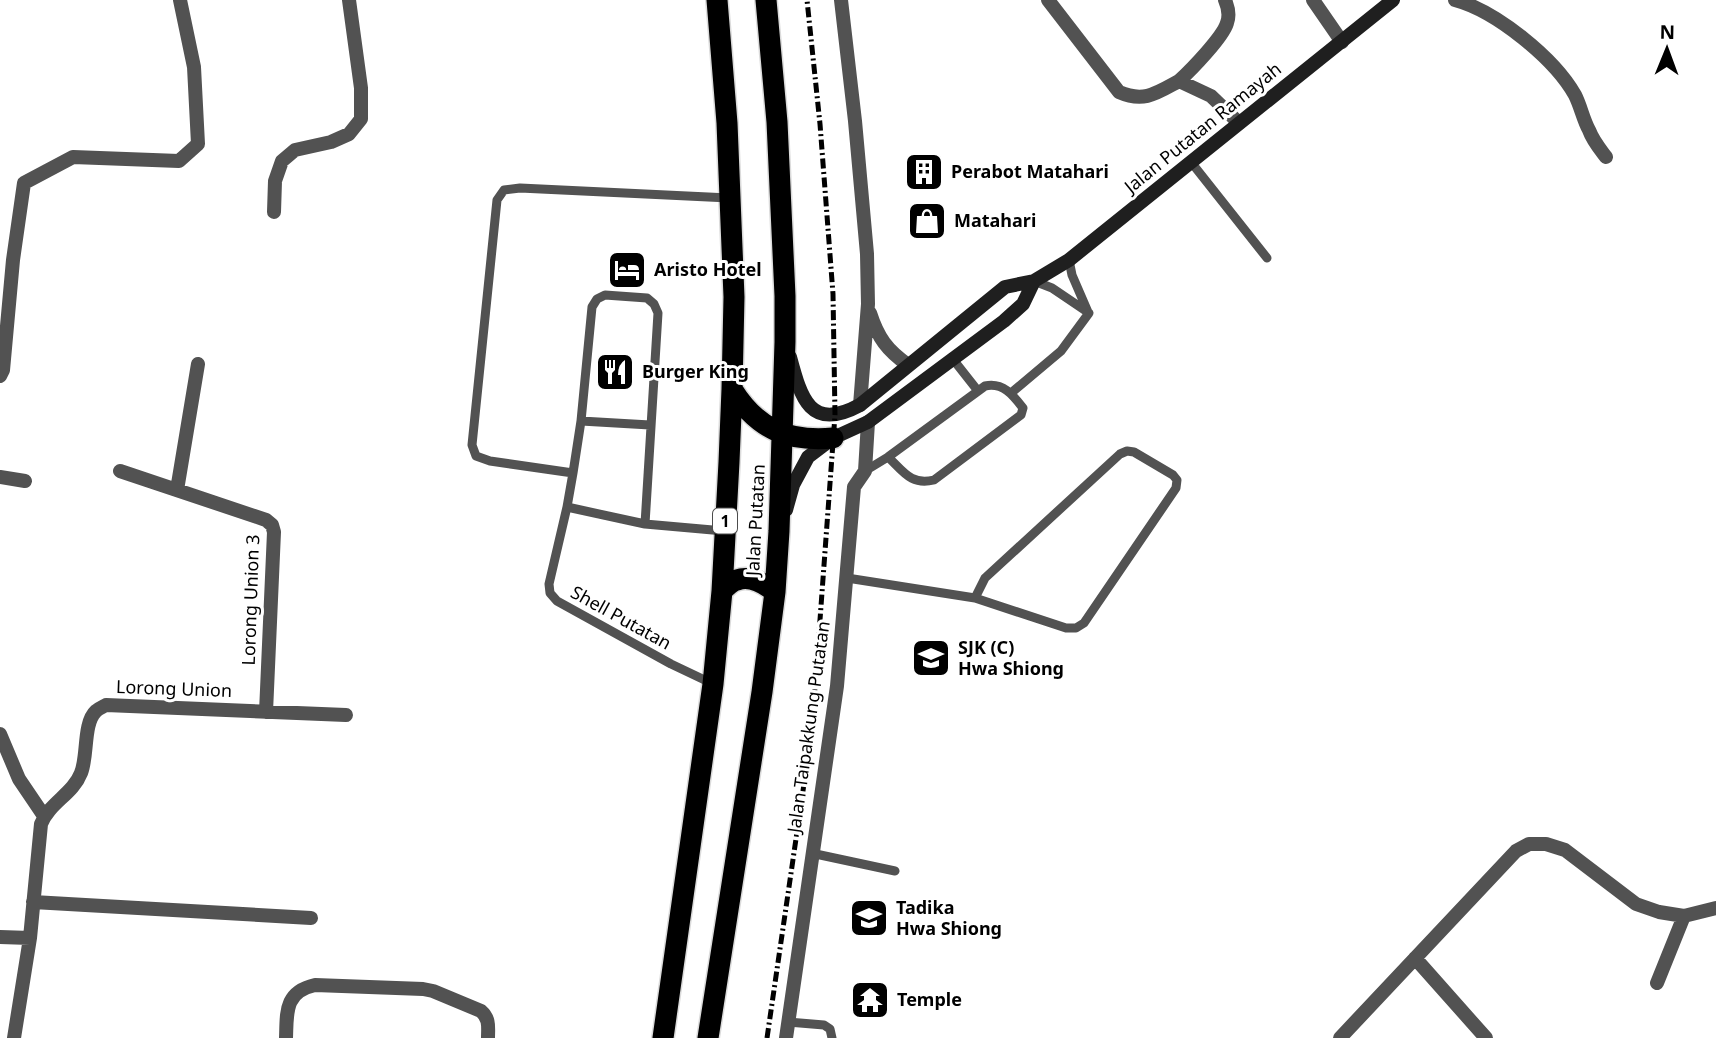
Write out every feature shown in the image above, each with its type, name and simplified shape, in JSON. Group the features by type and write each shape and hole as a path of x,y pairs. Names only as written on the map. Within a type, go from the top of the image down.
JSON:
{"highway":[{"name":"Jalan Putatan","path":"663,1038 713,684 722,591 734,297 727,123 717,0"},
{"name":"Jalan Putatan","path":"708,1038 762,692 775,592 779,531 785,342 783,228 778,122 766,0"},
{"path":"732,389 743,407 782,434 833,438"},
{"path":"722,591 736,580 750,579 765,583 775,592"}],"main road":[{"name":"Jalan Putatan Ramayah","path":"785,342 798,386 805,401 816,412 829,416 860,405 1005,287 1034,281 1069,260 1393,0"},
{"name":"Jalan Putatan Ramayah","path":"779,531 793,485 808,457 833,438 868,422 1004,321 1023,304 1034,281"}],"street":[{"path":"0,376 3,370 6,260 23,183 73,157 179,161 198,144 194,67 180,0"},
{"path":"274,212 275,181 282,161 295,150 331,142 349,134 361,120 361,88 349,0"},
{"path":"841,0 867,254 868,304 860,405"},
{"path":"1048,0 1119,92 1131,98 1153,96 1179,81 1227,25 1229,9 1226,0"},
{"path":"1313,0 1342,42"},
{"path":"1455,0 1469,4 1507,26 1553,65 1574,93 1594,142 1606,157"},
{"path":"1179,81 1211,96 1239,123"},
{"path":"868,304 875,330 883,343 908,365"},
{"path":"177,490 198,364"},
{"name":"Jalan Taipakkung Putatan","path":"786,1038 836,686 854,487 865,471 868,422"},
{"name":"Lorong Union 3","path":"120,471 266,520 272,525 274,532 266,712"},
{"path":"0,477 25,481"},
{"name":"Lorong Union","path":"44,816 80,776 85,764 89,723 95,711 106,705 346,715"},
{"path":"0,734 19,779 44,816 30,938 14,1038"},
{"path":"1340,1038 1516,851 1529,844 1546,844 1565,850 1636,904 1659,912 1684,916 1716,908"},
{"path":"33,902 311,918"},
{"path":"1657,983 1684,916"},
{"path":"0,937 30,938"},
{"path":"1415,958 1486,1038"},
{"path":"286,1038 287,1009 291,999 298,991 315,985 433,991 486,1015 489,1023 488,1038"}],"lane":[{"path":"1191,162 1267,258"},
{"path":"573,472 490,461 476,457 472,445 498,200 504,191 520,187 729,198"},
{"path":"1069,260 1072,275 1089,313"},
{"path":"1034,281 1052,288 1089,313"},
{"path":"645,524 658,313 647,298 605,295 597,299 592,307 582,421 567,507 645,524 724,531"},
{"path":"1011,393 1060,351 1089,313"},
{"path":"952,358 978,391"},
{"path":"865,471 985,386 999,386 1011,393 1023,408 1021,415 933,481 923,483 912,480 888,457"},
{"path":"582,421 650,425"},
{"path":"847,578 975,598 1066,628 1076,628 1084,623 1176,488 1177,481 1173,475 1134,452 1120,454 985,578 975,598"},
{"name":"Shell Putatan","path":"567,507 549,584 550,593 557,601 713,684"},
{"path":"811,853 895,871"},
{"path":"788,1022 824,1025 830,1029 832,1038"}],"railway":[{"path":"767,1038 812,729 835,415 833,294 807,0"}],"place":[{"name":"Perabot Matahari","path":"924,172"},
{"name":"Matahari","path":"927,221"},
{"name":"Aristo Hotel","path":"627,270"},
{"name":"Burger King","path":"615,372"},
{"name":"SJK (C) Hwa Shiong","path":"931,658"},
{"name":"Tadika Hwa Shiong","path":"869,918"},
{"name":"Temple","path":"870,1000"}]}
